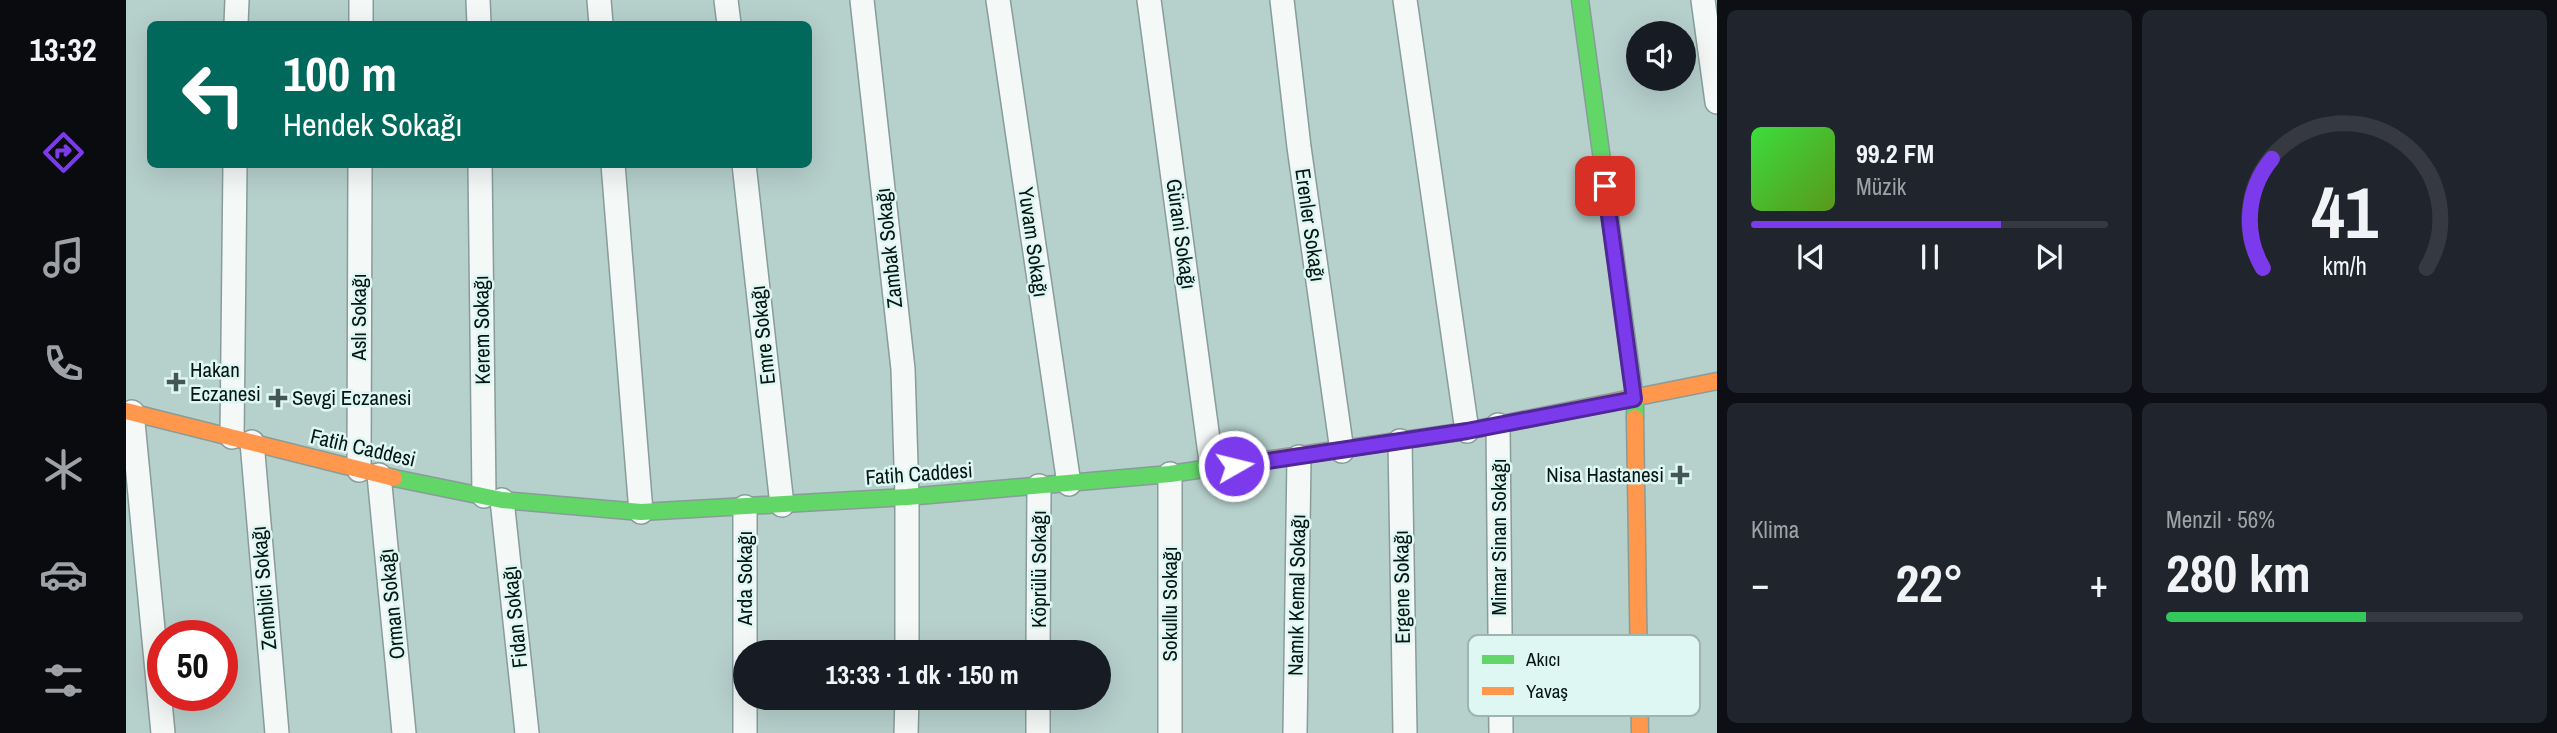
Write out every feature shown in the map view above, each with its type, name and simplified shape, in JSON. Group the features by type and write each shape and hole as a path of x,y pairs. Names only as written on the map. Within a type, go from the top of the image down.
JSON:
{"main road":[{"path":"1580,0 1634,399 1638,635"},
{"name":"Fatih Caddesi","path":"129,411 369,472 493,498 641,512 907,497 1170,474 1467,431 1717,381"}],"street":[{"path":"236,21 237,0"},
{"path":"361,0 361,21"},
{"path":"478,0 479,21"},
{"path":"599,0 601,21"},
{"path":"726,0 729,21"},
{"name":"Zambak Sokağı","path":"862,0 903,369 907,497 907,640"},
{"name":"Yuvam Sokağı","path":"998,0 1069,484"},
{"name":"Gürani Sokağı","path":"1149,0 1212,468"},
{"name":"Erenler Sokağı","path":"1282,0 1299,147 1342,451"},
{"path":"1405,0 1467,431"},
{"path":"1703,0 1717,102"},
{"name":"Zembilci Sokağı","path":"235,168 242,440 277,733"},
{"name":"Aslı Sokağı","path":"360,168 369,472"},
{"name":"Kerem Sokağı","path":"480,168 493,498"},
{"path":"613,168 641,512"},
{"name":"Emre Sokağı","path":"744,168 782,505"},
{"path":"129,411 163,733"},
{"name":"Mimar Sinan Sokağı","path":"1498,425 1500,635"},
{"name":"Ergene Sokağı","path":"1400,441 1405,733"},
{"name":"Namık Kemal Sokağı","path":"1294,733 1300,457"},
{"name":"Orman Sokağı","path":"369,472 404,733"},
{"name":"Sokullu Sokağı","path":"1170,474 1170,733"},
{"name":"Köprülü Sokağı","path":"1038,640 1039,486"},
{"name":"Fidan Sokağı","path":"493,498 527,733"},
{"name":"Arda Sokağı","path":"745,507 745,733"},
{"path":"906,710 906,733"},
{"path":"1038,710 1038,733"}],"traffic: fast":[{"path":"1580,0 1635,399 1635,418"},
{"path":"394,478 502,500 641,512 907,497 1170,474 1251,462"}],"traffic: slow":[{"path":"1251,462 1467,431 1717,381"},
{"path":"126,411 394,478"},
{"path":"1635,418 1638,635"},
{"path":"1640,716 1640,733"}],"place":[{"name":"Hakan Eczanesi","path":"176,382"},
{"name":"Sevgi Eczanesi","path":"278,398"},
{"name":"Nisa Hastanesi","path":"1680,475"}],"route":[{"path":"1234,466 1467,431 1634,399 1605,186"}]}
